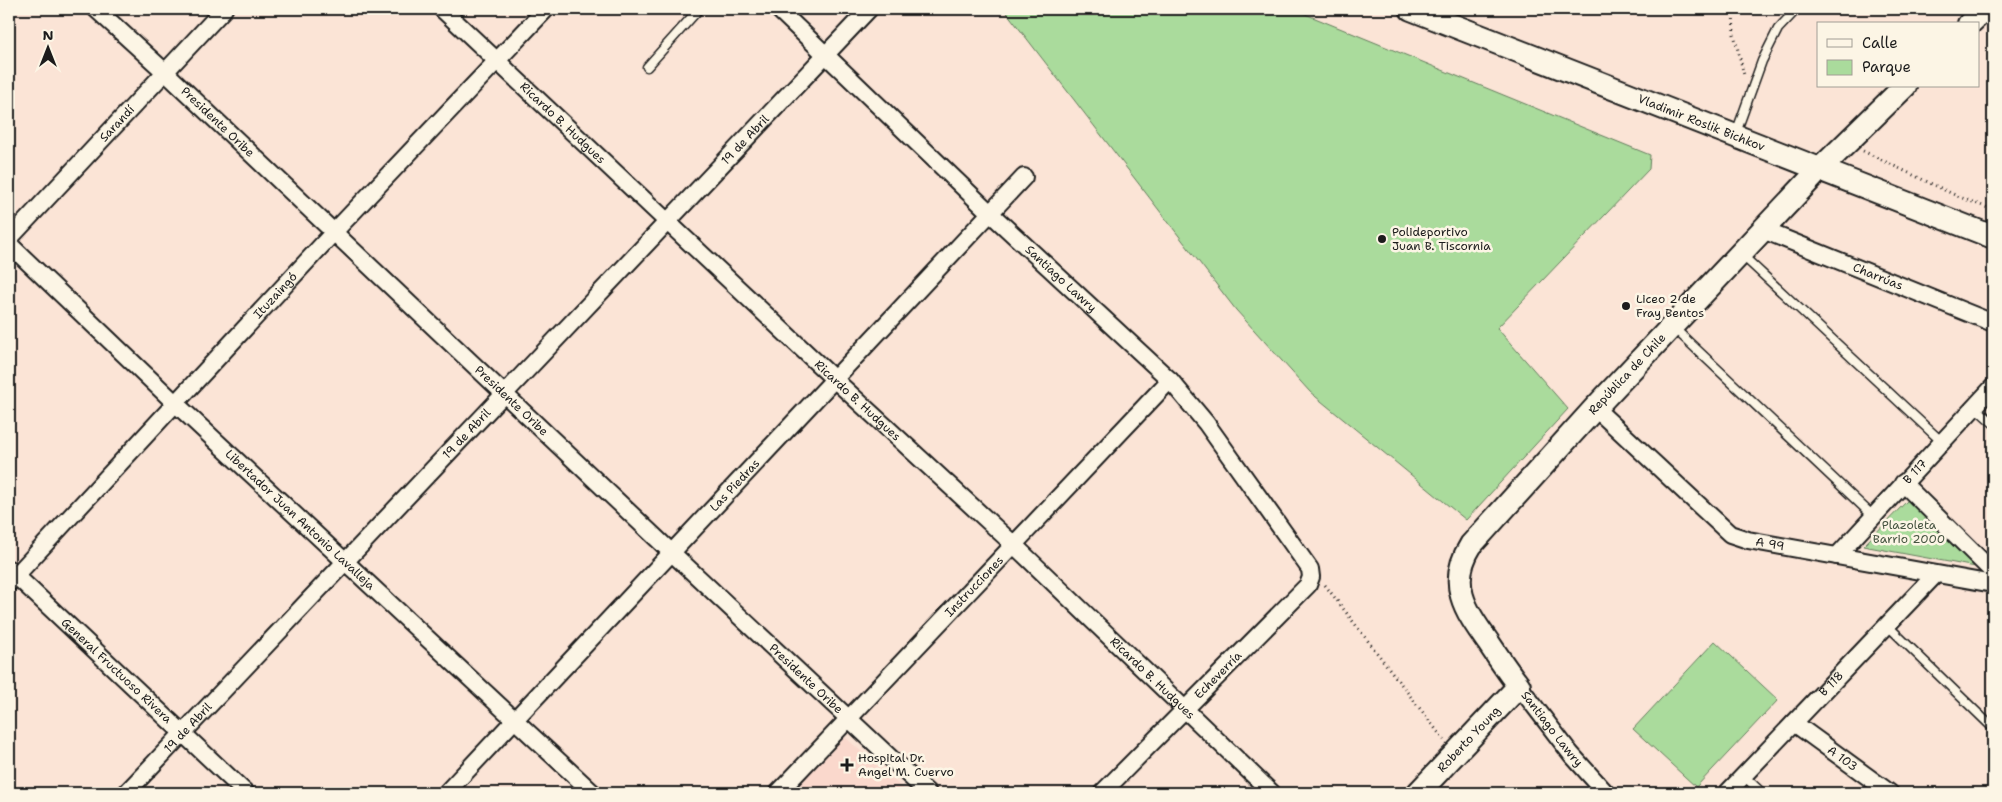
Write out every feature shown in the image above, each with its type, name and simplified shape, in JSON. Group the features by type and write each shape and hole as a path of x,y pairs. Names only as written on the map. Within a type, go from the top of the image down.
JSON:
{"street":[{"name":"Presidente Oribe","path":"96,9 164,71 928,793"},
{"name":"Sarandí","path":"9,239 224,9"},
{"name":"Ricardo B. Hudgues","path":"442,9 668,220 834,379 1013,544 1272,793"},
{"name":"Ituzaingó","path":"11,576 546,9"},
{"name":"Santiago Lawry","path":"778,9 990,213 1170,380 1200,416 1293,544 1310,569 1311,577"},
{"name":"19 de Abril","path":"126,793 869,9"},
{"name":"Vladimir Roslik Bichkov","path":"1411,9 1993,237"},
{"path":"1971,22 1985,9 1993,14"},
{"name":"República de Chile","path":"1519,686 1474,624 1462,600 1459,581 1461,566 1466,553 1478,536 1672,326 1820,169 1903,88"},
{"name":"Las Piedras","path":"446,793 1024,177"},
{"name":"Charrúas","path":"1763,230 1993,323"},
{"name":"Libertador Juan Antonio Lavalleja","path":"9,244 175,403 593,793"},
{"name":"Instrucciones","path":"778,793 1170,380"},
{"name":"B 117","path":"1837,556 1993,387"},
{"name":"A 99","path":"1595,408 1730,534 1748,540 1993,584"},
{"path":"1903,484 1993,572"},
{"name":"B 118","path":"1727,793 1935,575"},
{"name":"General Fructuoso Rivera","path":"11,576 246,793"},
{"name":"Echeverría","path":"1102,793 1183,709 1308,585 1311,577"},
{"name":"Santiago Lawry","path":"1519,686 1571,754 1606,793"},
{"name":"Roberto Young","path":"1418,793 1519,686"},
{"name":"A 103","path":"1794,722 1890,793"}],"lane":[{"path":"647,67 699,9"},
{"path":"1735,135 1762,60 1778,29 1797,9"},
{"path":"1740,254 1942,442"},
{"path":"1672,326 1873,516"},
{"path":"1975,407 1993,423"},
{"path":"1888,626 1993,728"},
{"path":"1744,776 1762,793"}],"path":[{"path":"1733,9 1734,34 1748,96"},
{"path":"1847,143 1957,196 1993,210"},
{"path":"1311,577 1328,586 1455,754"}],"shaded area":[{"name":"Hospital Dr. Angel M. Cuervo","path":"845,737 908,793 791,793"}],"green space":[{"name":"Polideportivo Juan B. Tiscornia","path":"1004,9 1293,9 1650,155 1649,169 1497,328 1568,409 1466,520 1310,392 1236,310"},
{"name":"Plazoleta Barrio 2000","path":"1908,500 1981,568 1863,546"},
{"path":"1715,641 1778,700 1696,787 1633,729"}],"place":[{"name":"Polideportivo Juan B. Tiscornia","path":"1382,239"},
{"name":"Liceo 2 de Fray Bentos","path":"1626,306"},
{"name":"Hospital Dr. Angel M. Cuervo","path":"847,765"}]}
